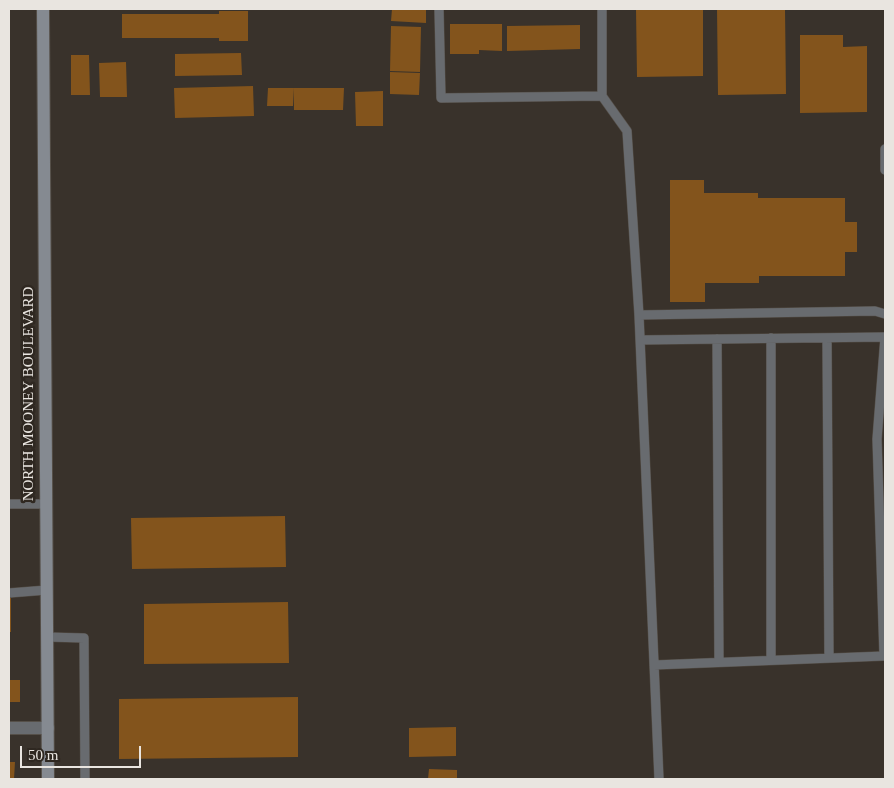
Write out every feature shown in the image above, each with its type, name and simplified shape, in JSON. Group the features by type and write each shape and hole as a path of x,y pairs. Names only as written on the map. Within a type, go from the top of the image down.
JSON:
{"street":[{"name":"NORTH MOONEY BOULEVARD","path":"43,9 48,779"},
{"path":"9,728 48,728"}],"lane":[{"path":"439,9 442,98 602,96"},
{"path":"602,9 602,96 627,131 639,315 659,779"},
{"path":"885,149 885,170"},
{"path":"639,315 875,311 885,314"},
{"path":"640,340 885,337 878,439 884,656 654,665"},
{"path":"771,338 771,660"},
{"path":"828,338 830,658"},
{"path":"717,339 719,662"},
{"path":"9,504 46,504"},
{"path":"9,594 47,590"},
{"path":"47,637 84,638 85,779"}],"building":[{"path":"392,9 426,9 426,23 391,21"},
{"path":"636,9 703,9 703,76 637,77"},
{"path":"717,9 785,9 786,94 718,95"},
{"path":"219,11 248,11 248,41 219,41 219,38 122,38 122,14 219,14"},
{"path":"450,24 502,24 502,51 479,50 479,54 450,54"},
{"path":"580,25 580,49 507,51 507,26"},
{"path":"391,26 421,27 420,72 390,71"},
{"path":"800,35 843,35 843,47 867,46 867,112 800,113"},
{"path":"241,53 242,75 175,76 175,54"},
{"path":"71,55 89,55 90,95 71,95"},
{"path":"126,62 127,97 100,97 99,63"},
{"path":"390,72 420,73 419,95 390,94"},
{"path":"253,86 254,116 175,118 174,88"},
{"path":"268,88 294,88 293,106 267,106"},
{"path":"294,88 344,88 343,110 294,110"},
{"path":"383,91 383,126 356,126 355,92"},
{"path":"670,180 704,180 704,193 758,193 758,198 845,198 845,222 857,222 857,252 845,252 845,276 759,276 759,283 705,283 705,302 670,302"},
{"path":"285,516 286,567 132,569 131,518"},
{"path":"9,598 11,598 11,632 9,632"},
{"path":"288,602 289,663 144,664 144,604"},
{"path":"9,680 20,680 20,702 9,702"},
{"path":"298,697 298,757 119,759 119,699"},
{"path":"456,727 456,756 409,757 409,728"},
{"path":"9,762 15,762 14,779 9,779"},
{"path":"429,769 457,770 457,779 428,779"}]}
